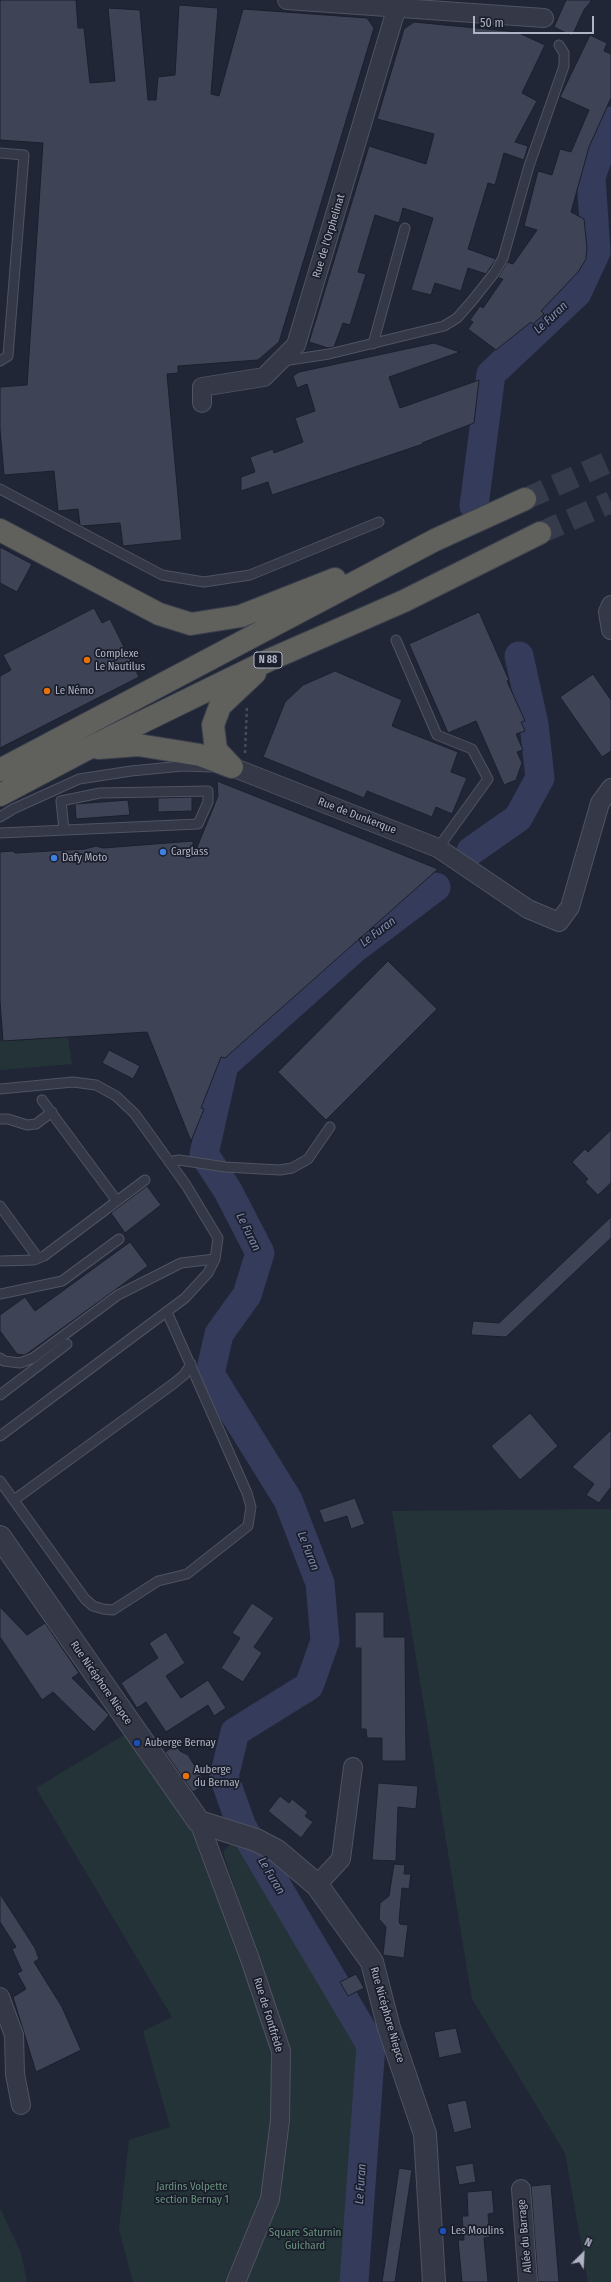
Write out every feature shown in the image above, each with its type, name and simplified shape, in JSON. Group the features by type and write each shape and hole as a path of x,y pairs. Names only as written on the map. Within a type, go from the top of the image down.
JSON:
{"highway":[{"name":"N 88","path":"0,770 435,540 525,499"},
{"path":"0,530 159,614 191,624 241,616 435,540"},
{"name":"N 88","path":"0,795 85,750 269,660 404,601 540,533"},
{"path":"239,770 216,750 213,725 220,706 269,660"},
{"path":"85,750 138,744 200,756 239,770"}],"street":[{"path":"287,0 398,4 544,18"},
{"name":"Rue de l'Orphelinat","path":"202,403 202,387 264,377 296,345 398,4"},
{"path":"611,605 608,612 611,630"},
{"name":"Rue de Dunkerque","path":"239,770 438,848 528,909 559,922 570,907 600,803 611,788"},
{"name":"Rue Nicéphore Niepce","path":"0,1537 199,1822 256,1840 277,1851 317,1885 372,1962 389,2028 425,2134 434,2282"},
{"path":"317,1885 341,1859 353,1767"},
{"name":"Rue de Fontfrède","path":"199,1822 250,1959 281,2051 280,2120 270,2199 236,2282"},
{"path":"0,1997 14,2034 15,2074 21,2105"},
{"name":"Allée du Barrage","path":"521,2189 528,2282"}],"lane":[{"path":"279,362 329,354 373,344 444,326 457,318 495,272 503,258 529,166 564,66 564,53 559,45"},
{"path":"0,153 24,154 8,356 0,361"},
{"path":"373,344 405,228"},
{"path":"0,489 162,575 204,582 250,575 379,522"},
{"path":"396,640 437,735 472,749 488,779 438,848"},
{"name":"Rue de Dunkerque","path":"0,817 13,809 79,779 131,771 183,766 239,770"},
{"path":"0,833 198,824 208,802 208,791 100,793 61,801 64,830"},
{"path":"0,1089 73,1082 96,1085 116,1096 135,1114 186,1185 218,1238 214,1259 208,1273 185,1298 0,1436"},
{"path":"42,1100 117,1201"},
{"path":"0,1119 8,1119 27,1125 36,1124 52,1112"},
{"path":"169,1162 179,1160 188,1163 225,1167 280,1170 292,1168 308,1159 330,1126"},
{"path":"0,1261 38,1258 44,1256 145,1180"},
{"path":"0,1206 38,1258"},
{"path":"0,1294 62,1281 119,1239"},
{"path":"0,1358 4,1361 20,1363 33,1358 118,1295 180,1263 214,1259"},
{"path":"0,1482 85,1599 93,1606 113,1610 158,1581 187,1574 248,1526 251,1518 251,1507 247,1494 167,1312"},
{"path":"0,1395 67,1344"},
{"path":"14,1500 173,1384 184,1375 191,1364"}],"path":[{"path":"239,770 250,759 245,753 246,710"}],"green space":[{"path":"68,1037 72,1064 0,1070 0,1041"},
{"path":"611,1509 611,2282 588,2282 565,2153 472,1999 392,1511"},
{"name":"Jardins Volpette section Bernay 1","path":"129,1732 192,1824 230,1918 270,2048 273,2116 263,2202 228,2282 133,2282 119,2230 129,2140 170,2127 143,2031 172,2017 36,1788"},
{"name":"Square Saturnin Guichard","path":"232,1843 241,1845 280,1904 337,2000 340,2013 350,2023 365,2054 343,2282 243,2282 252,2261 285,2046 223,1852"},
{"path":"0,2208 21,2253 27,2282 0,2282"}],"building":[{"path":"0,0 76,0 78,28 84,28 90,83 115,81 108,8 140,10 148,100 156,100 158,77 175,75 179,5 218,8 211,94 219,96 243,9 367,18 374,28 279,342 258,360 178,366 178,373 167,374 182,540 123,546 120,523 82,526 80,525 78,509 58,511 54,471 4,475 0,429 0,387 27,385 43,143 0,140"},
{"path":"566,0 592,0 584,10 572,36 554,27"},
{"path":"414,22 517,32 545,45 522,93 537,101 515,142 528,146 524,160 504,153 495,185 488,183 468,249 496,259 486,274 468,268 461,291 435,283 431,295 411,290 433,218 403,208 399,223 375,215 358,272 366,274 350,325 343,323 334,347 328,348 309,342 369,146 426,164 434,134 377,119 404,29"},
{"path":"590,35 607,43 604,51 611,54 611,98 589,147 571,212 584,219 587,248 586,259 578,272 541,311 544,314 533,324 531,322 496,350 468,329 473,322 470,320 480,306 483,308 503,279 498,278 507,262 513,264 537,230 524,226 538,171 552,175 560,149 571,152 589,110 560,97"},
{"path":"434,343 460,352 389,377 400,408 479,380 474,423 422,443 423,444 272,495 268,482 241,491 241,477 255,472 250,457 273,449 274,453 303,442 295,418 315,411 307,384 297,388 293,376 299,372"},
{"path":"0,547 32,564 17,592 0,583"},
{"path":"94,608 102,623 110,619 139,677 0,748 0,676 11,670 3,655"},
{"path":"479,612 509,680 507,681 525,721 521,722 525,731 516,734 523,750 517,752 522,763 516,780 504,785 476,721 448,733 409,644"},
{"path":"335,671 402,700 392,726 458,752 451,772 467,778 452,814 436,807 432,817 367,791 364,798 263,757 285,702 303,685"},
{"path":"593,674 611,700 611,751 602,757 560,697"},
{"path":"217,781 438,869 225,1058 221,1057 201,1108 204,1109 191,1141 147,1032 3,1041 0,1001 0,852 13,851 15,853 85,849 96,846 103,848 193,841 193,857 218,796"},
{"path":"192,797 192,811 158,812 158,798"},
{"path":"128,800 130,815 76,819 75,804"},
{"path":"388,961 437,1009 326,1120 278,1072"},
{"path":"109,1050 140,1066 133,1079 102,1063"},
{"path":"611,1130 611,1183 598,1195 585,1182 588,1179 572,1162 585,1149 588,1152"},
{"path":"147,1186 161,1205 125,1233 111,1213"},
{"path":"611,1217 611,1238 506,1337 471,1335 473,1321 499,1323"},
{"path":"130,1242 148,1266 28,1353 24,1355 17,1354 0,1331 0,1315 25,1297 35,1311"},
{"path":"530,1413 558,1446 520,1480 491,1446"},
{"path":"611,1430 611,1487 599,1503 586,1495 594,1484 572,1467"},
{"path":"355,1498 365,1524 351,1529 347,1516 324,1523 319,1510"},
{"path":"252,1603 274,1618 254,1647 262,1653 243,1682 221,1668 240,1638 232,1633"},
{"path":"0,1607 27,1635 45,1623 79,1673 72,1678 109,1715 94,1732 53,1692 42,1700 0,1637"},
{"path":"355,1612 384,1612 384,1637 405,1637 406,1761 382,1761 382,1738 367,1738 366,1729 361,1729 361,1648 355,1648"},
{"path":"166,1632 185,1663 166,1676 181,1698 208,1680 226,1708 214,1716 208,1705 166,1732 146,1702 137,1708 121,1683 158,1658 149,1643"},
{"path":"176,1745 180,1751 188,1755 206,1784 193,1792 165,1752"},
{"path":"378,1783 418,1786 416,1809 398,1807 396,1861 372,1860"},
{"path":"280,1796 289,1803 292,1799 308,1812 305,1816 313,1822 301,1838 268,1811"},
{"path":"394,1864 405,1865 404,1874 411,1874 409,1889 402,1888 399,1921 400,1924 408,1925 404,1958 383,1955 386,1927 379,1919 380,1903 389,1896"},
{"path":"0,1894 35,1948 39,1959 34,1962 62,2007 81,2050 36,2072 13,1997 26,1989 17,1973 22,1971 12,1949 16,1947 0,1922"},
{"path":"356,1974 364,1988 348,1996 340,1982"},
{"path":"456,2028 462,2053 439,2058 434,2032"},
{"path":"466,2100 472,2128 454,2133 447,2104"},
{"path":"473,2163 476,2182 459,2185 455,2166"},
{"path":"399,2168 412,2170 395,2282 382,2282"},
{"path":"551,2184 559,2282 538,2282 531,2186"},
{"path":"492,2190 494,2213 488,2214 490,2237 484,2238 488,2282 462,2282 458,2240 464,2240 462,2216 468,2216 467,2192"}],"waterway":[{"name":"Le Furan","path":"474,506 491,374 577,293 596,252 591,177 611,121"},
{"name":"Le Furan","path":"471,851 518,818 540,778 534,724 519,656"},
{"name":"Le Furan","path":"354,2282 371,2045 242,1827 224,1777 235,1732 309,1686 325,1641 320,1583 288,1500 210,1374 219,1334 247,1295 260,1253 228,1191 204,1154 224,1065 354,949 436,887"}],"tunnel":[{"path":"525,499 611,461"},
{"path":"540,533 611,502"}],"place":[{"name":"Complexe Le Nautilus","path":"87,660"},
{"name":"Le Némo","path":"47,691"},
{"name":"Carglass","path":"163,852"},
{"name":"Dafy Moto","path":"54,858"},
{"name":"Auberge Bernay","path":"137,1743"},
{"name":"Auberge du Bernay","path":"186,1776"},
{"name":"Les Moulins","path":"443,2231"}]}
